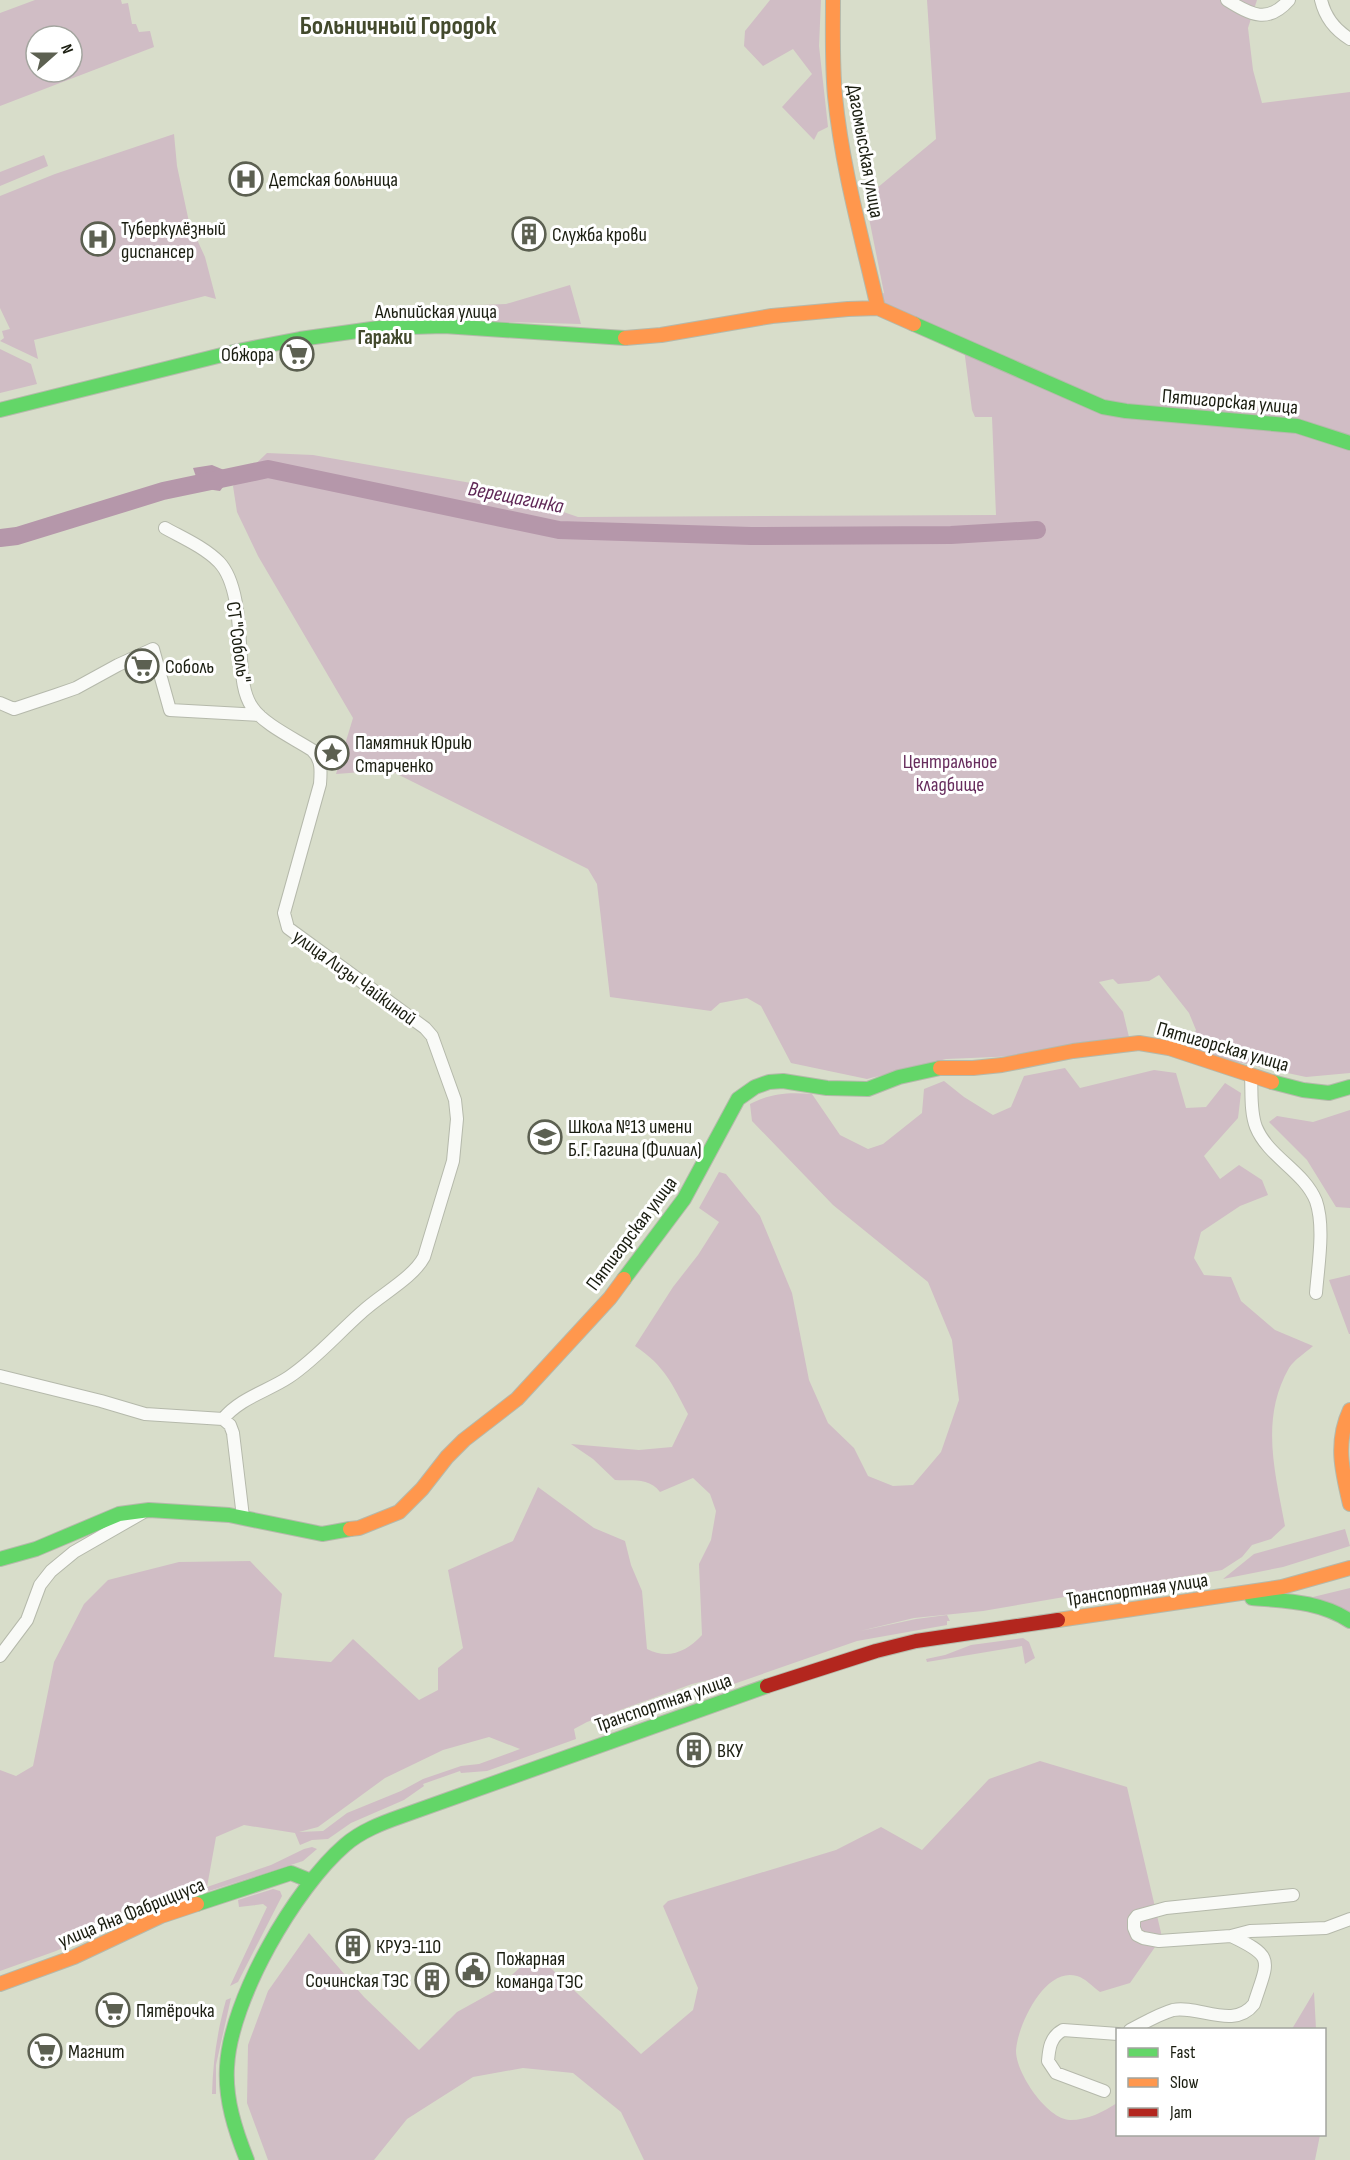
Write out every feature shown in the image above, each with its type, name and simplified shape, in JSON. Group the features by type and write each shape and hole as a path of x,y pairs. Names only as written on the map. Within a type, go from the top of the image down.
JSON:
{"street":[{"name":"Дагомысская улица","path":"833,0 832,45 835,98 853,202 878,308"},
{"path":"1227,0 1256,15 1275,13 1289,0"},
{"path":"1321,0 1323,9 1333,26 1350,39"},
{"name":"Пятигорская улица","path":"878,308 1103,407 1297,426 1350,443"},
{"name":"Альпийская улица","path":"0,410 238,351 300,339 379,328 444,326 629,338 658,336 761,318 844,309 878,308"},
{"name":"СТ \"Соболь\"","path":"165,528 209,554 220,563 227,574 237,610 245,691 252,707 259,715 317,755"},
{"path":"0,703 14,709 76,688 153,649 170,710 259,715"},
{"name":"улица Лизы Чайкиной","path":"224,1419 234,1407 289,1377 303,1366 379,1297 418,1266 424,1257 445,1192 456,1138 455,1100 430,1032 294,935 285,922 285,913 320,784 321,772 317,755"},
{"name":"Пятигорская улица","path":"0,1559 36,1549 125,1512 149,1510 243,1517 294,1530 322,1534 359,1528 384,1520 405,1507 447,1457 464,1440 517,1399 610,1298 684,1199 738,1099 755,1087 769,1082 783,1081 827,1088 868,1089 908,1074 935,1068 1002,1065 1073,1051 1139,1043 1169,1048 1251,1076 1318,1092 1329,1093 1350,1087"},
{"path":"1251,1076 1253,1115 1256,1127 1268,1147 1309,1189 1316,1203 1319,1218 1319,1251 1316,1293"},
{"path":"0,1376 145,1414 224,1419 230,1425 233,1433 243,1517"},
{"path":"1350,1410 1344,1422 1339,1449 1350,1504"},
{"path":"0,1656 27,1620 40,1585 51,1571 74,1552 149,1510"},
{"name":"Транспортная улица","path":"247,2160 232,2118 227,2084 228,2051 235,2022 263,1961 294,1906 311,1881 346,1844 362,1833 589,1748 864,1654 916,1641 1282,1587 1350,1568"},
{"path":"1227,1596 1304,1603 1334,1611 1350,1621"},
{"name":"улица Яна Фабрициуса","path":"0,1984 74,1957 161,1916 291,1873 296,1873 311,1881"},
{"path":"1293,1895 1166,1908 1142,1913 1134,1920 1134,1928 1137,1935 1150,1941 1232,1936 1250,1931 1326,1928 1350,1919"},
{"path":"1134,2028 1174,2010 1190,2010 1224,2016 1247,2011 1254,2004 1265,1970 1265,1960 1262,1953 1253,1946 1232,1936"},
{"path":"1104,2091 1056,2073 1048,2061 1050,2046 1053,2038 1062,2030 1116,2034"}],"green space":[{"path":"35,0 121,0 122,4 128,3 132,24 136,24 139,32 150,31 154,47 84,74 84,24 24,24 24,84 57,84 0,106 0,13"},
{"path":"770,0 821,0 819,46 828,127 818,132 814,140 782,107 812,74 793,49 763,66 744,46 745,31"},
{"name":"Центральное кладбище","path":"927,0 1257,0 1248,28 1253,70 1262,103 1350,92 1350,1073 1306,1077 1214,1057 1189,1047 1196,1030 1189,1013 1159,975 1149,981 1118,984 1113,979 1099,982 1123,1012 1129,1037 1021,1056 946,1059 867,1079 791,1063 761,1006 747,998 720,1003 711,1011 610,997 597,884 588,869 389,770 336,774 353,718 258,556 237,512 233,486 267,453 313,455 488,486 578,517 996,515 992,417 975,417 972,410 964,349 870,298 884,293 865,198 936,139"},
{"name":"Туберкулёзный диспансер","path":"174,134 177,166 189,222 205,257 216,299 205,296 34,340 38,359 0,341 4,338 2,331 10,329 0,308 0,196 55,174"},
{"path":"44,155 48,166 0,186 0,172"},
{"path":"570,285 581,324 440,320 428,307 506,304"},
{"path":"0,349 31,364 37,384 0,393"},
{"path":"1065,1068 1080,1088 1154,1070 1176,1073 1186,1108 1206,1107 1225,1083 1241,1093 1238,1118 1204,1156 1220,1179 1239,1165 1262,1180 1268,1195 1240,1206 1201,1232 1194,1258 1204,1275 1231,1277 1241,1301 1275,1330 1313,1346 1289,1368 1280,1387 1275,1407 1272,1446 1285,1526 1271,1539 1252,1545 1242,1557 1222,1570 983,1611 914,1618 860,1631 947,1615 950,1621 947,1621 947,1625 857,1641 725,1687 715,1682 721,1680 720,1677 692,1684 587,1722 574,1729 576,1739 487,1771 461,1773 460,1771 423,1784 424,1786 404,1800 351,1823 328,1839 312,1840 300,1845 295,1833 244,1825 216,1837 207,1887 271,1865 304,1849 312,1847 317,1849 303,1861 209,1891 207,1888 206,1891 135,1915 56,1951 0,1971 0,1770 16,1776 33,1766 54,1662 84,1604 108,1580 179,1562 250,1561 282,1594 274,1657 331,1662 353,1639 419,1700 438,1690 438,1668 463,1648 448,1570 513,1541 538,1487 594,1528 625,1541 631,1565 642,1591 647,1649 669,1654 690,1646 702,1635 699,1564 711,1540 716,1511 710,1494 693,1478 660,1492 656,1487 645,1482 615,1480 593,1459 571,1444 639,1450 672,1447 688,1414 661,1368 635,1346 719,1222 699,1208 719,1172 726,1174 760,1216 792,1293 809,1380 828,1423 854,1448 868,1476 893,1486 913,1485 941,1452 959,1400 952,1340 928,1282 833,1205 752,1121 750,1104 780,1094 812,1094 840,1135 868,1149 883,1144 922,1113 924,1089 944,1081 993,1115 1011,1107 1024,1076","holes":["489,1737 520,1749 479,1764 461,1766 423,1779 401,1791 347,1813 323,1831 299,1832 318,1827 385,1778 443,1750"]},
{"path":"1350,1110 1350,1208 1336,1207 1307,1160 1269,1122 1277,1116 1313,1122"},
{"path":"1350,1275 1350,1334 1349,1334 1329,1280"},
{"path":"1345,1529 1350,1546 1283,1567 1223,1579 1254,1554"},
{"path":"1350,1588 1350,1616 1313,1597"},
{"path":"1023,1638 1029,1642 1035,1658 1025,1664 1022,1646 927,1662 926,1659 945,1655 971,1645"},
{"path":"1040,1761 1127,1787 1162,1937 1130,1983 1100,1992 1080,1977 1065,1975 1054,1980 1035,2000 1021,2027 1016,2051 1021,2071 1043,2104 1061,2118 1070,2120 1095,2115 1116,2104 1116,2136 1320,2136 1315,2160 644,2160 621,2112 573,2073 523,2068 473,2077 407,2119 374,2160 268,2160 247,2103 248,2045 268,1991 309,1933 364,1997 419,2050 457,2012 495,1991 535,1953 641,2054 693,2010 698,1988 663,1906 668,1901 836,1850 881,1827 922,1850 989,1779"},
{"path":"273,1889 280,1891 282,1896 238,1982 230,1986 267,1907 263,1904 239,1907 238,1900"},
{"path":"1314,1992 1316,2028 1293,2028"},
{"path":"231,1998 216,2065 216,2094 212,2094 214,2058 220,2024 226,2000"}],"shaded area":[{"path":"212,465 224,470 226,483 220,491 200,488 193,468"}],"waterway":[{"name":"Верещагинка","path":"0,538 17,536 163,491 268,469 559,530 751,536 951,535 1037,530"}],"traffic: fast":[{"path":"914,324 1103,407 1297,426 1350,443"},
{"path":"0,410 238,351 300,339 379,328 444,326 625,338"},
{"path":"624,1279 684,1199 738,1099 755,1087 769,1082 783,1081 827,1088 868,1089 899,1077 940,1068"},
{"path":"1272,1082 1303,1090 1329,1093 1350,1087"},
{"path":"0,1559 36,1549 119,1514 149,1510 229,1515 322,1534 350,1529"},
{"path":"1252,1598 1290,1601 1315,1606 1339,1614 1350,1621"},
{"path":"247,2160 232,2114 227,2079 231,2040 240,2010 252,1979 286,1916 306,1888 345,1845 387,1822 767,1686"},
{"path":"197,1904 291,1873 311,1881"}],"traffic: slow":[{"path":"833,0 833,72 838,123 853,203 878,308"},
{"path":"625,338 661,335 772,316 848,309 878,308 914,324"},
{"path":"940,1068 1002,1065 1073,1051 1139,1043 1169,1048 1272,1082"},
{"path":"350,1529 359,1528 399,1512 464,1440 517,1399 610,1298 624,1279"},
{"path":"1350,1410 1345,1422 1341,1445 1341,1457 1350,1504"},
{"path":"1058,1620 1282,1587 1350,1568"},
{"path":"0,1984 74,1957 161,1916 197,1904"}],"traffic: jam":[{"path":"767,1686 876,1651 916,1641 1058,1620"}],"place":[{"name":"Детская больница","path":"246,179"},
{"name":"Служба крови","path":"529,234"},
{"name":"Туберкулёзный диспансер","path":"98,239"},
{"name":"Обжора","path":"297,354"},
{"name":"Соболь","path":"142,666"},
{"name":"Памятник Юрию Старченко","path":"332,753"},
{"name":"Школа №13 имени Б.Г. Гагина (Филиал)","path":"545,1137"},
{"name":"ВКУ","path":"694,1750"},
{"name":"КРУЭ-110","path":"353,1946"},
{"name":"Пожарная команда ТЭС","path":"473,1970"},
{"name":"Сочинская ТЭС","path":"432,1980"},
{"name":"Пятёрочка","path":"113,2010"},
{"name":"Магнит","path":"45,2051"}],"district":[{"name":"Больничный Городок","path":"398,25"},
{"name":"Гаражи","path":"385,337"}]}
